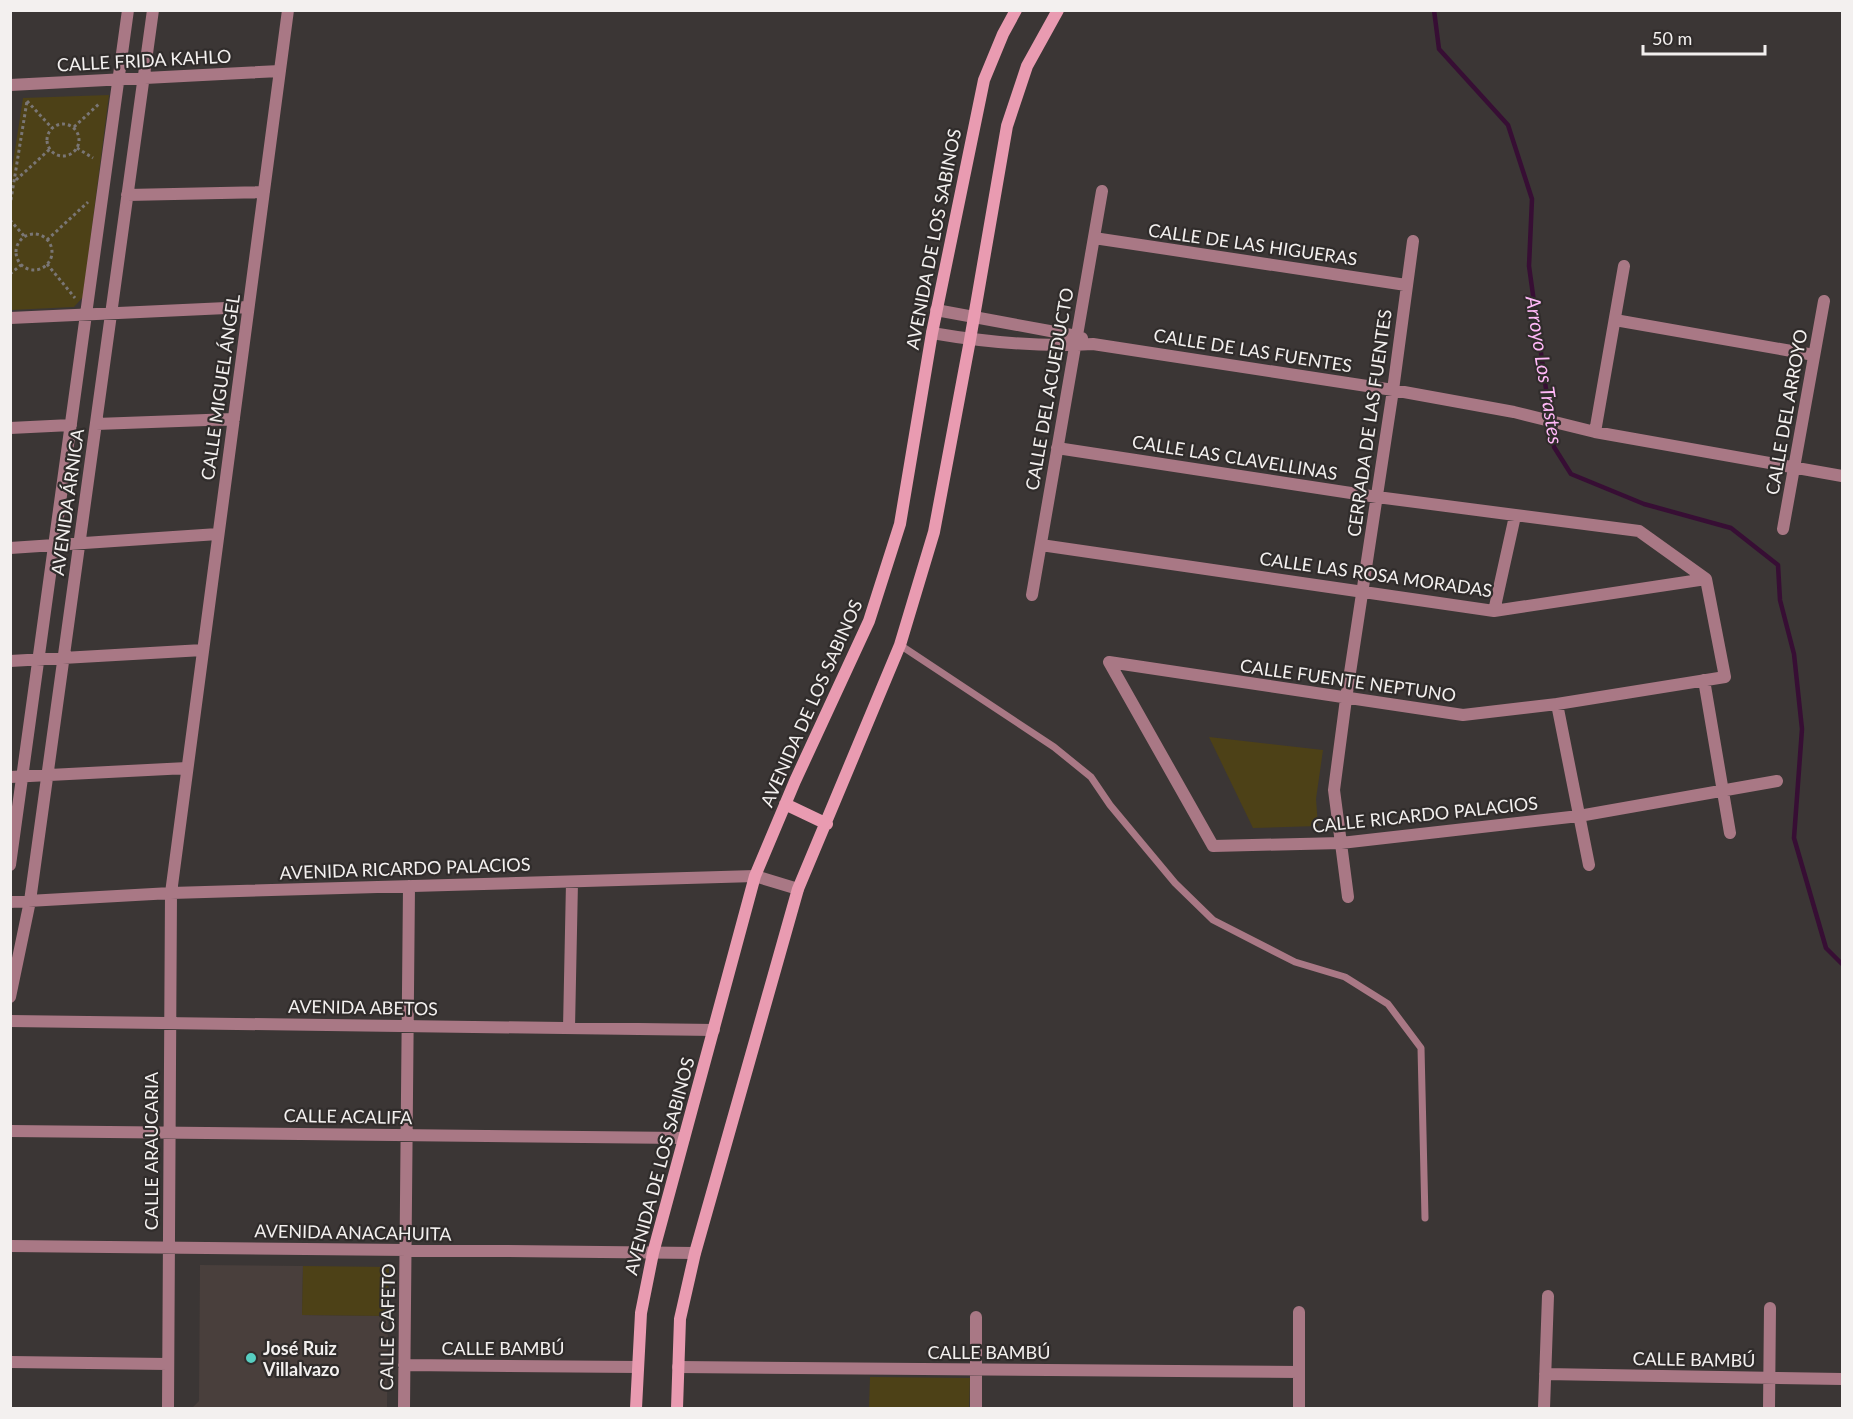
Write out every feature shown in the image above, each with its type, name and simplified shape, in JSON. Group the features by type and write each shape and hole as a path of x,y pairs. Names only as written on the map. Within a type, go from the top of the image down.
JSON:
{"street":[{"name":"AVENIDA ÁRNICA","path":"10,865 17,777 39,660 71,425 83,309 128,10"},
{"name":"AVENIDA ÁRNICA","path":"10,997 30,901 153,10"},
{"name":"CALLE MIGUEL ÁNGEL","path":"171,893 288,10"},
{"name":"AVENIDA DE LOS SABINOS","path":"636,1408 641,1313 653,1253 755,876 785,804 869,621 900,524 936,310 984,80 1003,34 1016,10"},
{"path":"677,1408 680,1318 695,1253 798,889 900,645 934,532 1007,126 1027,66 1058,10"},
{"name":"CALLE FRIDA KAHLO","path":"10,85 280,71"},
{"name":"CALLE DEL ACUEDUCTO","path":"1032,595 1102,190"},
{"path":"127,195 264,192"},
{"name":"CALLE DE LAS HIGUERAS","path":"1094,238 1406,285"},
{"name":"CERRADA DE LAS FUENTES","path":"1348,897 1334,790 1413,241"},
{"path":"1624,266 1595,432 1842,476"},
{"name":"CALLE DEL ARROYO","path":"1783,529 1824,301"},
{"path":"10,318 83,309 111,313 249,307"},
{"path":"936,310 974,316 1076,341"},
{"path":"1616,320 1814,354"},
{"path":"932,333 970,340 1076,341"},
{"name":"CALLE DE LAS FUENTES","path":"1076,341 1393,390 1514,412 1595,432"},
{"path":"96,424 234,419"},
{"path":"10,428 71,425"},
{"name":"CALLE LAS CLAVELLINAS","path":"1058,448 1377,497 1639,531 1706,579"},
{"path":"1494,610 1515,516"},
{"path":"10,548 218,534"},
{"name":"CALLE LAS ROSA MORADAS","path":"1041,545 1494,610 1706,579"},
{"name":"CALLE FUENTE NEPTUNO","path":"1109,662 1463,715 1557,704 1725,677 1706,579"},
{"path":"10,662 203,650"},
{"name":"CALLE RICARDO PALACIOS","path":"1109,662 1213,846 1341,843 1579,816 1777,781"},
{"path":"1704,680 1730,833"},
{"path":"1557,704 1589,865"},
{"path":"17,777 187,768"},
{"path":"785,804 827,824"},
{"name":"AVENIDA RICARDO PALACIOS","path":"10,902 171,893 755,876 798,889"},
{"path":"569,1028 572,882"},
{"name":"CALLE CAFETO","path":"404,1408 409,886"},
{"name":"CALLE ARAUCARIA","path":"168,1408 171,893"},
{"name":"AVENIDA ABETOS","path":"10,1021 714,1030"},
{"name":"CALLE ACALIFA","path":"10,1131 684,1138"},
{"name":"AVENIDA ANACAHUITA","path":"10,1246 695,1253"},
{"path":"1544,1408 1548,1296"},
{"path":"1768,1408 1770,1308"},
{"path":"1299,1312 1299,1408"},
{"path":"976,1317 976,1408"},
{"path":"10,1362 168,1364"},
{"name":"CALLE BAMBÚ","path":"404,1365 638,1367"},
{"name":"CALLE BAMBÚ","path":"678,1367 1299,1372"},
{"name":"CALLE BAMBÚ","path":"1545,1374 1842,1379"}],"lane":[{"path":"900,645 1054,747 1091,777 1110,806 1175,883 1213,920 1295,962 1345,977 1388,1004 1421,1048 1425,1218"}],"path":[{"path":"74,128 106,98"},
{"path":"10,206 27,101 52,129"},
{"path":"62,124 74,128 80,139 77,148 72,153 62,156 50,149 47,138 52,129 62,124"},
{"path":"77,148 98,162"},
{"path":"14,181 50,149"},
{"path":"47,240 94,196"},
{"path":"10,220 25,237"},
{"path":"38,235 47,240 52,252 47,264 39,270 33,270 21,264 16,256 18,245 25,237 38,235"},
{"path":"10,257 16,256"},
{"path":"10,274 21,264"},
{"path":"47,264 83,309"}],"shaded area":[{"path":"109,95 83,297 74,307 11,310 10,182 23,98"},
{"path":"1209,737 1323,750 1316,799 1318,826 1253,828"},
{"name":"José Ruiz Villalvazo","path":"200,1265 303,1266 302,1315 388,1316 387,1408 192,1408 199,1401"},
{"path":"303,1266 389,1267 388,1316 302,1315"},
{"path":"870,1377 970,1378 969,1408 869,1408"}],"waterway":[{"name":"Arroyo Los Trastes","path":"1434,10 1439,49 1508,125 1532,199 1529,266 1554,447 1571,474 1644,504 1731,528 1778,565 1780,600 1794,654 1802,729 1794,838 1826,948 1842,964"}],"place":[{"name":"José Ruiz Villalvazo","path":"251,1358"}]}
